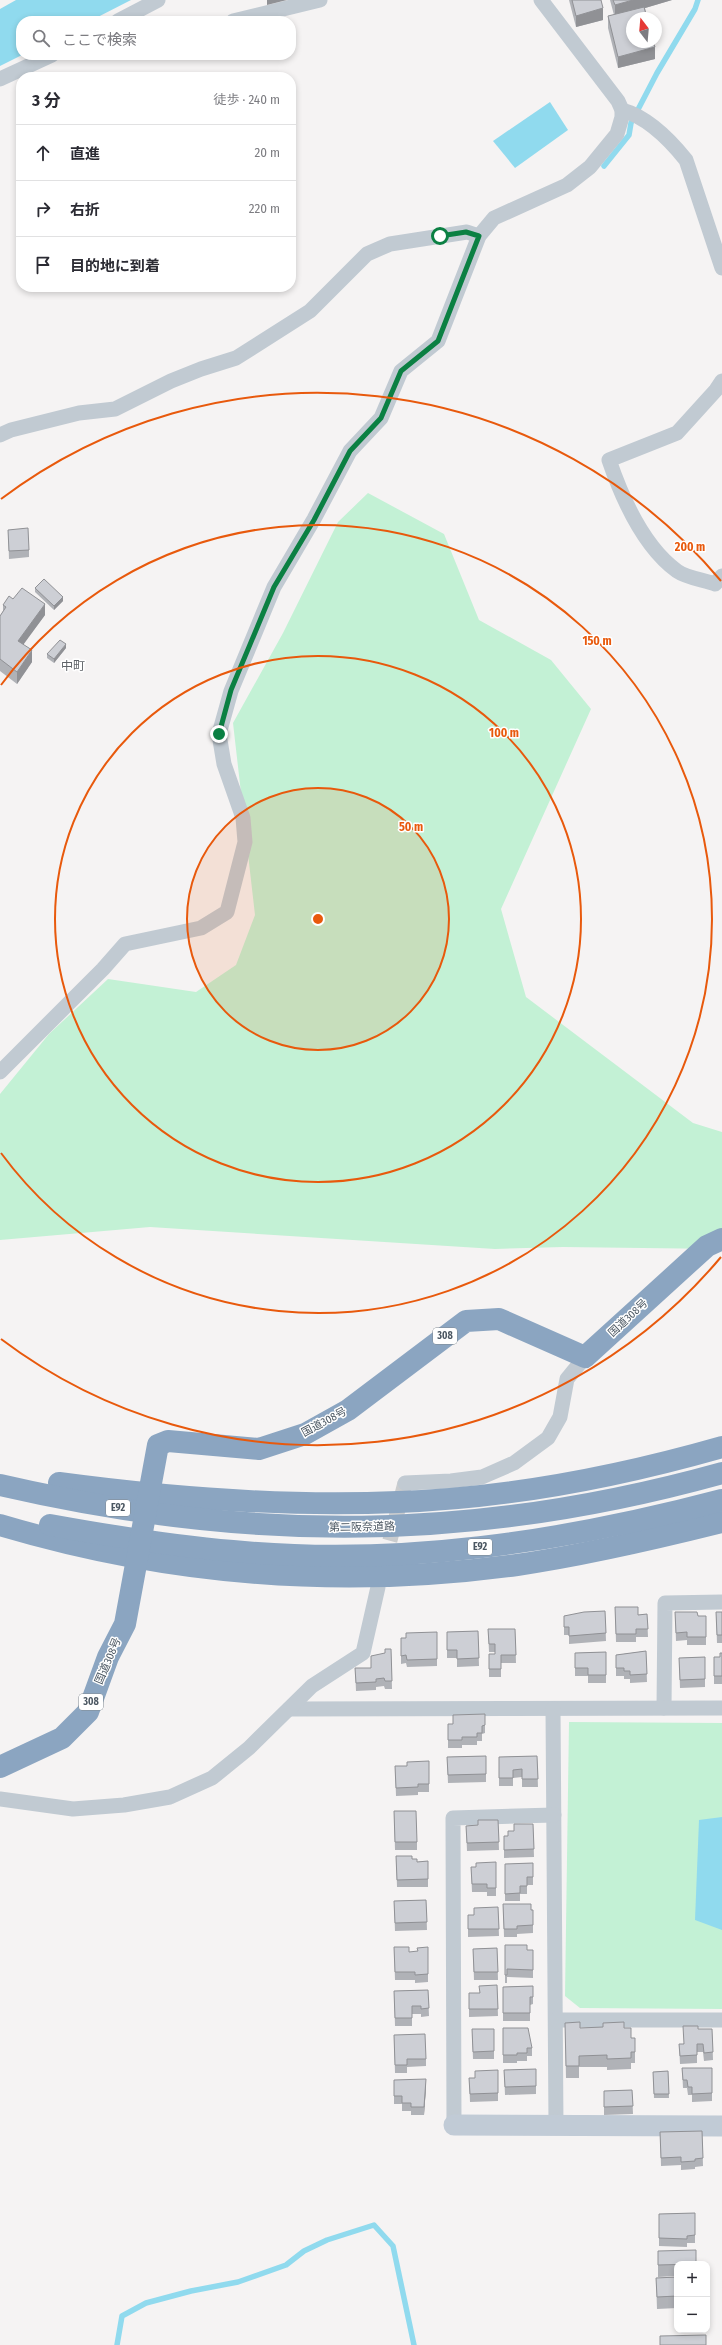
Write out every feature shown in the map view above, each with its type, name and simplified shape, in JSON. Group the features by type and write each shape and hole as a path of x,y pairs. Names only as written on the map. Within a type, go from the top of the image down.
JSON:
{"highway":[{"name":"国道308号","path":"0,1767 62,1738 88,1712 108,1657 125,1624 132,1595 154,1457 158,1445 168,1441 259,1449 305,1434 348,1410 403,1370 466,1320 499,1319 585,1357 707,1246 722,1239"},
{"path":"0,1475 119,1491 242,1500 345,1504 399,1502 456,1498 558,1485 662,1463 722,1447"},
{"name":"第二阪奈道路","path":"0,1486 129,1510 237,1524 349,1528 454,1524 509,1518 616,1499 722,1473"},
{"name":"E92","path":"0,1516 125,1539 234,1552 346,1555 463,1549 569,1535 722,1500"},
{"path":"0,1525 122,1557 234,1572 348,1577 452,1572 517,1565 628,1545 722,1522"}],"street":[{"path":"128,16 158,0"},
{"path":"254,16 320,0"},
{"path":"541,0 622,110 633,113 645,121 677,148 686,160 722,268"},
{"path":"0,79 41,60"},
{"path":"0,1072 104,969 125,944 168,933 200,928 226,912 244,842 243,818 224,764 219,734 231,690 274,587 314,520 350,451 381,418 401,371 438,341 479,236 494,218 567,186 590,167 617,134 622,110"},
{"path":"0,435 11,430 79,413 114,410 170,381 236,358 310,311 367,254 390,244 466,232 479,236"},
{"path":"722,380 716,390 677,433 609,460 617,482 639,528 661,555 678,572 715,584 722,576"},
{"path":"404,1483 451,1482 482,1477 514,1463 548,1438 560,1417 567,1379 585,1357"},
{"path":"0,1798 72,1809 124,1805 170,1797 212,1778 249,1748 312,1686 363,1654 378,1587"},
{"path":"664,1708 665,1603 722,1602"},
{"path":"289,1709 722,1708"},
{"path":"553,1709 556,2126"},
{"path":"554,1815 454,1818 454,2125 722,2126"},
{"path":"556,2020 722,2020"}],"green space":[{"path":"368,493 444,534 479,620 551,660 591,709 501,909 526,997 693,1123 722,1132 722,1249 563,1247 495,1249 150,1227 0,1240 0,1094 49,1034 108,979 196,992 236,965 255,915 233,723 283,633 338,522"},
{"path":"569,1722 722,1723 722,2009 580,2008 565,1996"}],"water":[{"path":"16,0 131,0 100,16 16,16 16,58 0,66 0,9"},
{"path":"550,102 568,130 515,168 493,141"},
{"path":"722,1817 722,1930 695,1920 699,1820"}],"building":[{"path":"572,0 601,0 603,8 576,16"},
{"path":"613,0 633,0 615,5"},
{"path":"644,7 645,12 626,12 626,48 651,48 618,57 608,16"},
{"path":"28,528 29,550 9,551 8,530"},
{"path":"44,579 63,597 54,606 35,588"},
{"path":"22,588 45,604 18,641 32,650 17,672 0,659 0,616 6,607 3,605 9,596 13,599"},
{"path":"60,640 66,644 54,659 47,654"},
{"path":"615,1607 638,1607 638,1615 647,1614 648,1629 636,1629 636,1634 616,1634"},
{"path":"605,1611 606,1633 569,1636 569,1627 564,1627 564,1616 584,1612"},
{"path":"675,1612 697,1612 698,1616 706,1616 706,1637 687,1637 687,1632 676,1633"},
{"path":"716,1612 722,1612 722,1635 717,1635"},
{"path":"488,1629 515,1629 516,1655 501,1655 501,1669 489,1669 489,1654 495,1654 495,1644 489,1644"},
{"path":"478,1631 479,1658 457,1659 457,1650 447,1650 447,1632"},
{"path":"437,1632 437,1659 407,1660 406,1655 401,1656 401,1638 406,1638 406,1633"},
{"path":"385,1649 391,1649 392,1681 385,1681 384,1678 376,1679 376,1682 356,1683 355,1668 371,1668 371,1656 385,1653"},
{"path":"646,1651 647,1674 630,1675 630,1671 624,1671 624,1668 616,1668 616,1655"},
{"path":"606,1652 606,1675 588,1675 588,1668 575,1668 575,1653"},
{"path":"720,1653 722,1653 722,1676 714,1676 714,1657 720,1657"},
{"path":"705,1657 705,1679 680,1680 679,1658"},
{"path":"485,1714 485,1725 482,1726 482,1733 477,1733 477,1737 462,1737 462,1740 448,1740 448,1724 453,1724 453,1715"},
{"path":"486,1756 486,1774 448,1775 447,1757"},
{"path":"537,1756 538,1779 522,1779 522,1769 513,1770 513,1778 499,1778 499,1757"},
{"path":"429,1761 429,1784 418,1784 418,1787 396,1788 395,1766 407,1766 407,1762"},
{"path":"394,1811 416,1811 417,1842 395,1842"},
{"path":"478,1820 498,1820 499,1842 467,1843 466,1826 478,1825"},
{"path":"514,1824 533,1824 534,1849 504,1850 504,1836 508,1836 508,1831 514,1831"},
{"path":"396,1856 412,1856 412,1859 417,1859 417,1862 428,1861 428,1879 397,1880"},
{"path":"496,1862 496,1888 487,1888 487,1884 472,1884 471,1867 476,1867 476,1863"},
{"path":"533,1863 533,1877 527,1877 527,1886 520,1886 520,1893 505,1894 505,1864"},
{"path":"426,1900 427,1922 395,1923 394,1901"},
{"path":"503,1904 531,1904 531,1910 533,1910 533,1925 517,1926 517,1929 504,1929"},
{"path":"498,1907 499,1929 468,1929 468,1915 474,1915 474,1908"},
{"path":"505,1945 527,1945 527,1950 533,1950 533,1970 507,1969 507,1975 505,1975"},
{"path":"394,1947 409,1947 409,1952 418,1951 417,1948 428,1947 428,1974 415,1975 415,1972 395,1972"},
{"path":"497,1948 498,1972 474,1972 473,1949"},
{"path":"497,1985 498,2009 469,2009 469,1993 480,1993 479,1986"},
{"path":"533,1986 533,1997 530,1997 530,2013 503,2013 503,1987"},
{"path":"428,1990 429,2008 421,2009 421,2006 412,2006 412,2018 395,2018 394,1991"},
{"path":"580,2022 580,2028 603,2027 603,2023 624,2022 624,2028 631,2028 631,2038 635,2038 635,2052 631,2052 631,2058 607,2059 607,2055 579,2056 579,2066 566,2066 565,2023"},
{"path":"683,2026 698,2026 698,2029 712,2029 713,2052 704,2053 703,2044 697,2044 697,2055 680,2056 679,2044 684,2044"},
{"path":"503,2028 528,2028 532,2048 527,2048 527,2053 503,2055"},
{"path":"472,2029 494,2029 494,2051 473,2052"},
{"path":"425,2034 426,2059 407,2059 407,2065 395,2065 394,2035"},
{"path":"682,2068 712,2068 712,2093 692,2094 692,2087 688,2087 687,2080 683,2080"},
{"path":"536,2069 536,2086 505,2087 504,2070"},
{"path":"498,2070 498,2093 470,2094 469,2078 475,2078 475,2071"},
{"path":"668,2071 669,2094 654,2094 653,2072"},
{"path":"426,2079 424,2107 411,2107 411,2103 402,2103 402,2096 394,2096 394,2080"},
{"path":"632,2090 633,2106 604,2107 604,2091"},
{"path":"702,2131 703,2158 695,2159 695,2161 681,2162 681,2157 661,2158 660,2132"},
{"path":"695,2213 695,2235 687,2236 687,2239 659,2238 659,2214"},
{"path":"696,2250 696,2261 674,2261 674,2265 658,2265 658,2251"},
{"path":"674,2277 674,2296 657,2297 656,2278"},
{"path":"706,2335 706,2345 660,2345 660,2336"}],"waterway":[{"path":"604,166 629,135 631,123 657,73 695,9 698,0"},
{"path":"117,2345 122,2316 146,2303 191,2291 238,2282 286,2265 304,2251 327,2240 374,2225 393,2246 414,2345"}],"tunnel":[{"path":"384,1563 405,1483"}],"district":[{"name":"中町","path":"73,666"}],"route":[{"path":"219,734 231,690 274,587 314,520 350,451 381,418 401,371 438,341 479,236 466,232 440,236"}]}
